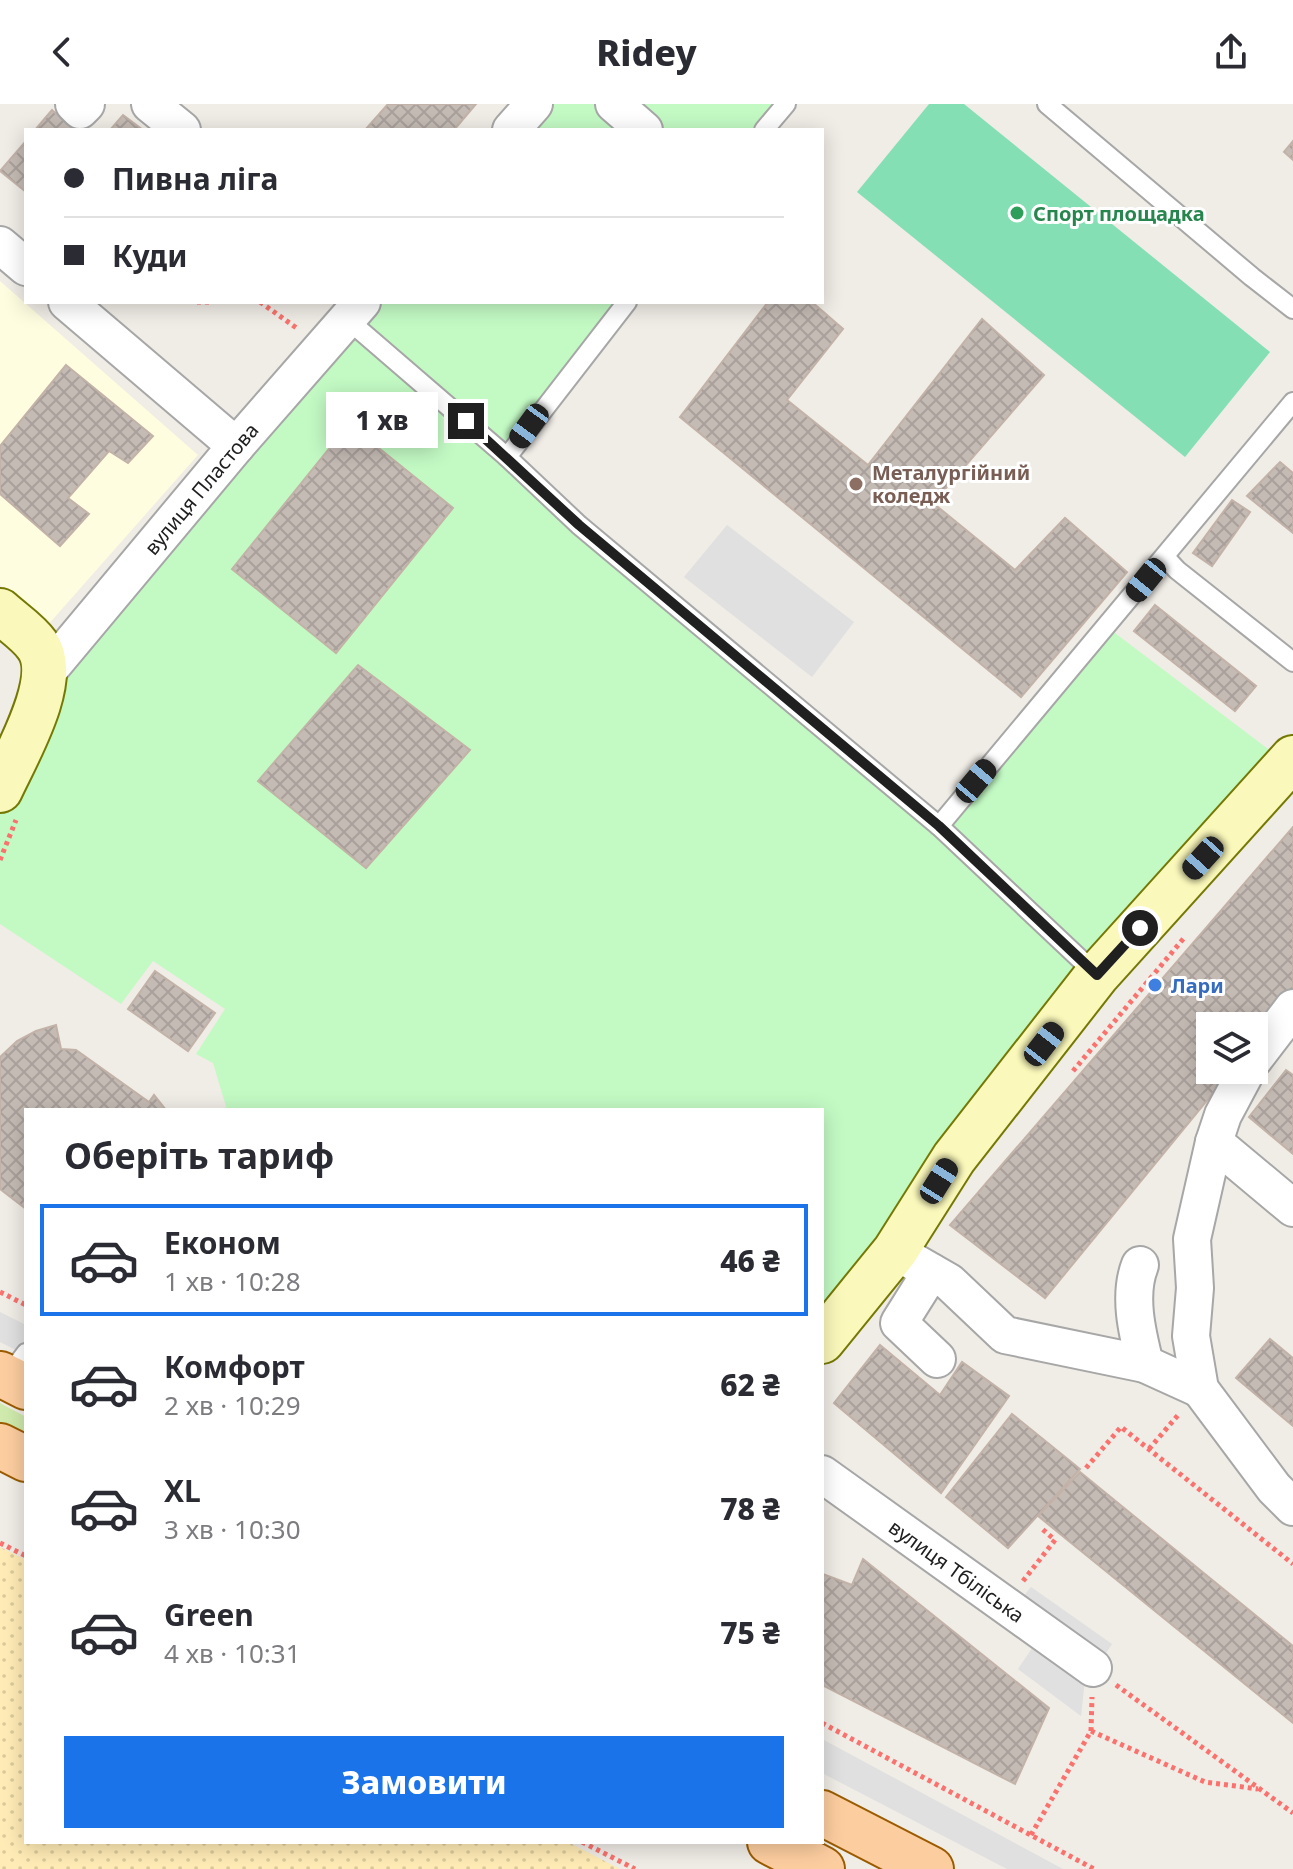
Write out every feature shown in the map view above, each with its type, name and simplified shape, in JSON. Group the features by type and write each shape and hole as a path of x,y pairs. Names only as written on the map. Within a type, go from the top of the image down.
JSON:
{"main road":[{"path":"0,1446 24,1458"},
{"path":"824,1814 897,1857 931,1869"},
{"path":"774,1844 822,1869"}],"street":[{"path":"74,104 80,110 86,104"},
{"path":"150,104 180,128"},
{"path":"513,128 534,104"},
{"path":"614,104 642,128"},
{"path":"0,245 24,265"},
{"path":"73,304 106,315 236,446"},
{"name":"вулиця Пластова","path":"9,803 41,695 41,661 354,311"},
{"path":"0,611 41,661"},
{"path":"937,1359 899,1323 913,1261 954,1158 1097,975 1293,758"},
{"path":"1268,1042 1292,1012"},
{"path":"1240,1084 1223,1115 1214,1142 1192,1239 1195,1288 1191,1336 1200,1389 1274,1488 1293,1507"},
{"path":"1214,1142 1293,1208"},
{"path":"824,1339 913,1261"},
{"path":"913,1261 949,1282 1005,1335 1145,1364 1200,1389"},
{"path":"1140,1265 1133,1281 1138,1335 1145,1364"},
{"name":"вулиця Тбіліська","path":"824,1475 1093,1668"}],"lane":[{"path":"766,128 786,104"},
{"path":"1047,104 1293,309"},
{"path":"507,457 625,304"},
{"path":"354,311 579,525 939,826 1097,975"},
{"path":"939,826 1291,409"},
{"path":"1165,557 1177,570 1293,662"}],"path":[{"path":"263,304 306,336"},
{"path":"0,860 9,803"},
{"path":"0,1292 24,1304"},
{"path":"1149,1449 1200,1389"},
{"path":"1086,1468 1121,1427 1293,1564"},
{"path":"1005,1605 1055,1540 1041,1528"},
{"path":"0,1543 24,1555"},
{"path":"1093,1668 1293,1813"},
{"path":"824,1724 1094,1869"},
{"path":"1031,1835 1091,1731 1205,1782 1259,1789"},
{"path":"586,1844 635,1869"}],"shaded area":[{"path":"0,281 198,455 47,626 0,585"},
{"path":"727,525 854,622 812,677 684,577"},
{"path":"0,1312 24,1324 24,1354 0,1342"},
{"path":"1031,1587 1112,1644 1098,1665 1016,1606"},
{"path":"1037,1641 1085,1679 1081,1716 1018,1669"},
{"path":"824,1740 1063,1869 1007,1869 824,1774"}],"green space":[{"path":"534,104 786,104 766,128 513,128"},
{"path":"929,104 964,104 1270,352 1185,457 857,192"},
{"path":"360,304 625,304 507,457 939,825 1107,627 1288,764 824,1308 824,1108 226,1108 213,1063 196,1054 225,1009 153,961 121,1004 0,924 0,790 35,711"},
{"path":"0,1403 24,1416 24,1442 0,1429"}],"sand":[{"path":"0,1547 24,1559 24,1844 572,1844 620,1869 0,1869"}],"building":[{"path":"388,104 476,104 456,128 367,128"},
{"path":"52,110 73,128 37,128"},
{"path":"123,115 140,128 112,128"},
{"path":"1293,141 1293,160 1284,152"},
{"path":"24,143 24,190 0,171"},
{"name":"Металургійний коледж","path":"766,304 814,304 843,329 787,400 868,465 982,319 1044,375 933,503 1015,570 1065,518 1127,572 1021,697 680,417"},
{"path":"66,365 153,436 128,463 109,451 68,498 89,514 60,546 0,494 0,446"},
{"path":"349,424 453,508 336,653 232,569"},
{"path":"1280,462 1293,473 1293,533 1247,496"},
{"path":"1232,500 1250,512 1212,566 1193,553"},
{"path":"1155,605 1256,686 1235,711 1134,631"},
{"path":"358,665 470,750 366,868 258,781"},
{"path":"1293,827 1293,996 1268,1026 1268,1012 1196,1012 1196,1084 1221,1084 1045,1298 950,1225"},
{"path":"155,971 215,1013 188,1051 128,1009"},
{"path":"56,1025 61,1049 76,1050 149,1102 154,1095 164,1108 24,1108 24,1207 0,1189 0,1057 17,1041"},
{"path":"1286,1070 1293,1075 1293,1154 1249,1117"},
{"path":"1270,1339 1293,1358 1293,1426 1236,1378"},
{"path":"880,1345 940,1395 962,1362 1009,1396 941,1493 834,1403"},
{"path":"1012,1414 1080,1469 1008,1548 946,1497"},
{"path":"1080,1472 1293,1646 1293,1723 1038,1516"},
{"path":"863,1559 1049,1708 1015,1784 824,1686 824,1574 852,1585"}],"place":[{"name":"Спорт площадка","path":"1017,213"},
{"name":"Металургійний коледж","path":"856,484"},
{"name":"Лари","path":"1155,985"}],"route":[{"path":"466,421 579,525 939,826 1097,975 1140,928"}]}
